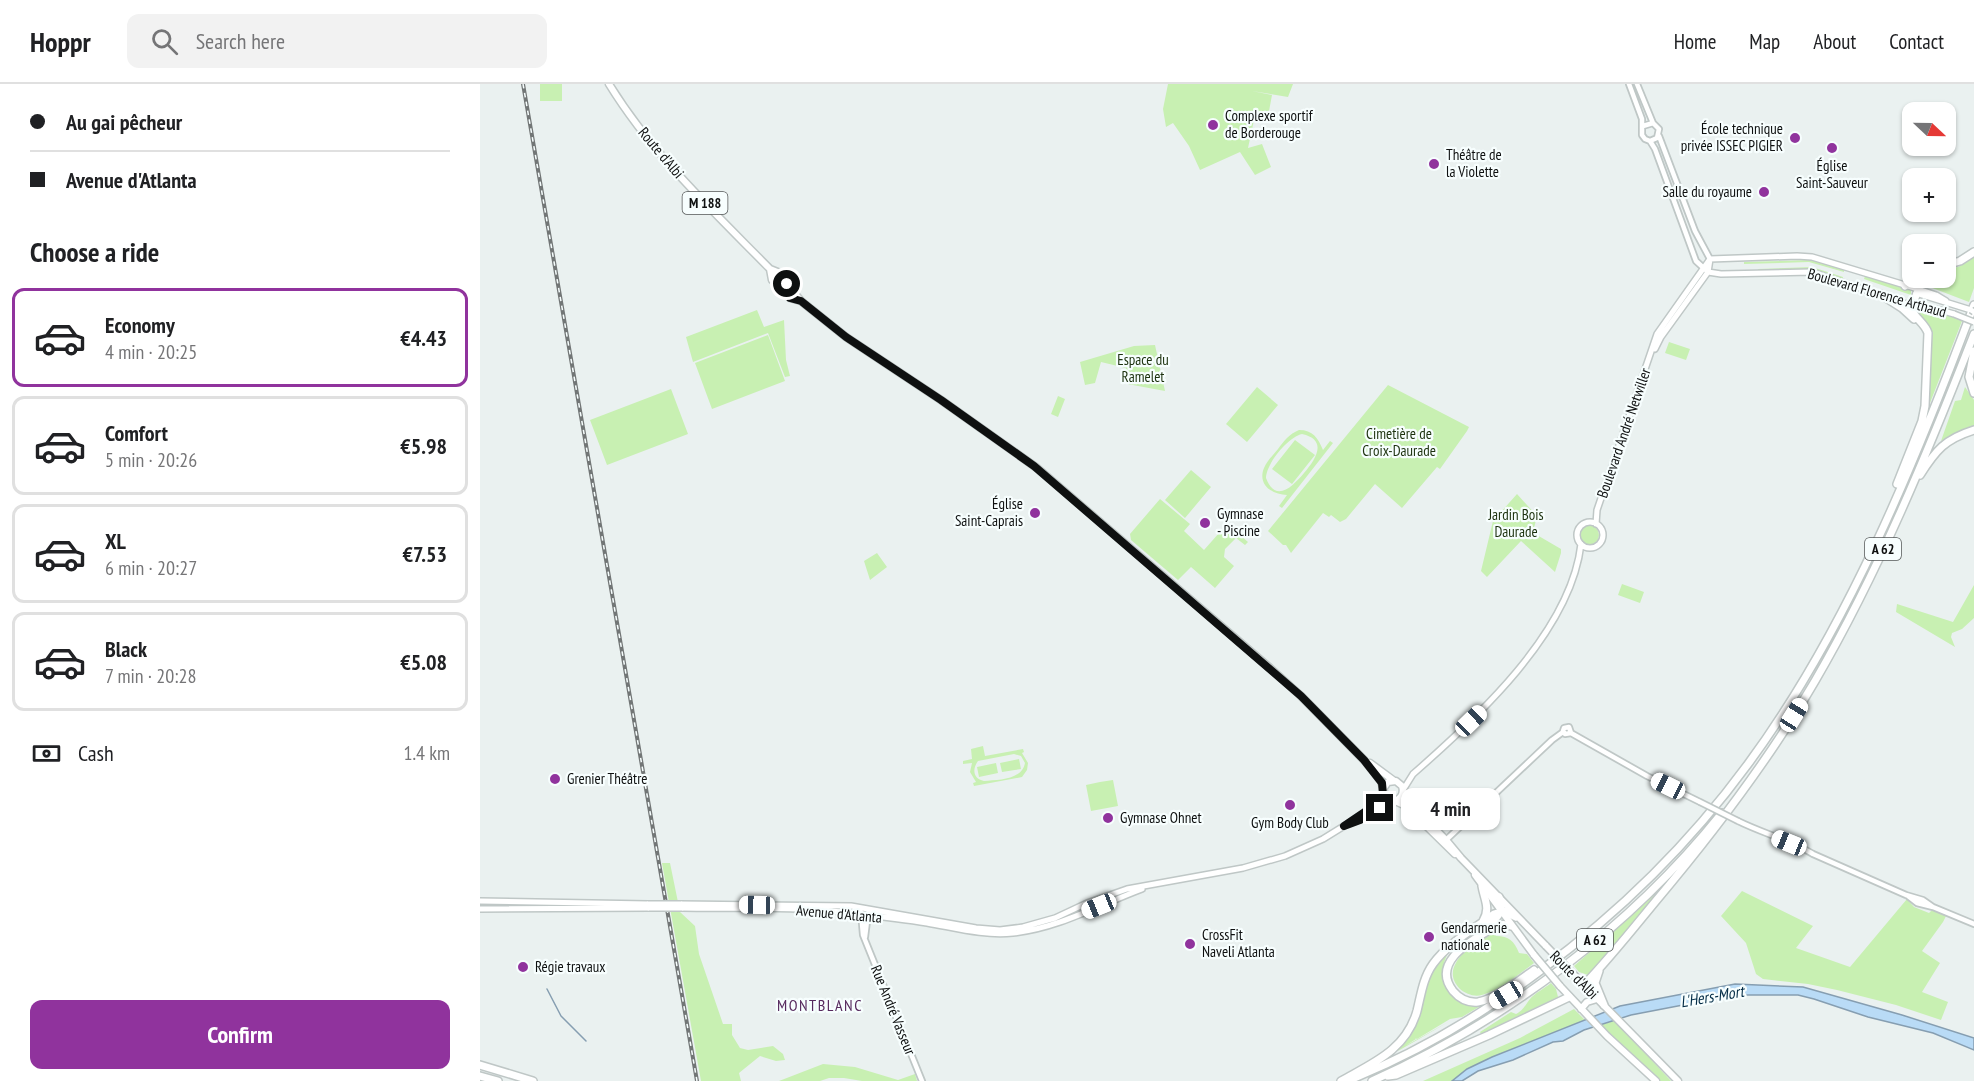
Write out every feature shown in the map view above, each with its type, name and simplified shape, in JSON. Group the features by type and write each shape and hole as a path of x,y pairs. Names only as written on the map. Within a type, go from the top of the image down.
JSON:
{"highway":[{"path":"1956,262 1974,252"},
{"path":"1872,550 1922,420 1927,395 1927,329 1913,313 1911,305 1918,288"},
{"path":"1880,294 1917,321 1928,338"},
{"name":"A 62","path":"1347,1081 1415,1049 1506,995 1581,939 1622,904 1710,813 1749,762 1805,677 1847,601 1923,436 1974,305"},
{"name":"A 62","path":"1376,1079 1488,1018 1558,970 1648,893 1690,850 1725,809 1769,752 1833,648 1910,491 1974,334"},
{"path":"1974,351 1969,377 1974,393"},
{"path":"1910,491 1941,447 1959,435 1974,430"},
{"path":"1584,985 1722,820 1769,752"},
{"path":"1482,886 1487,906 1486,916 1482,923"},
{"path":"1499,897 1502,903 1501,912 1497,918 1451,958 1446,971 1448,984 1464,1000 1476,1002 1502,991 1567,946 1581,939"},
{"path":"1341,1081 1376,1062 1397,1047 1413,1023 1425,979 1434,963 1454,944 1494,914 1507,912 1516,917"},
{"path":"1479,935 1497,925 1511,926"},
{"path":"1600,968 1595,983 1604,1005"},
{"path":"1376,1079 1396,1075 1569,997"},
{"path":"480,1065 533,1081"},
{"path":"480,1076 498,1081"}],"main road":[{"name":"Route d'Albi","path":"609,84 628,113 693,191 772,272 779,273 779,280 795,296 846,337 998,438 1044,474 1301,696 1364,760 1379,779 1383,791"},
{"name":"Boulevard Florence Arthaud","path":"1710,259 1806,256 1902,285"},
{"name":"Boulevard André Netwiller","path":"1596,524 1597,510 1651,356 1710,259"},
{"name":"Boulevard Florence Arthaud","path":"1705,270 1720,274 1812,272 1911,305 1942,310 1974,322"},
{"name":"Boulevard Florence Arthaud","path":"1910,288 1936,295 1974,312"},
{"name":"Boulevard André Netwiller","path":"1587,522 1597,510"},
{"path":"1413,774 1388,782 1383,791 1386,798 1394,801 1401,796 1413,774 1487,705 1525,662 1556,612 1578,562 1588,548 1596,546 1602,540 1602,531 1596,524 1587,522 1577,531 1577,538 1588,548"},
{"path":"1578,562 1581,544"},
{"name":"Route d'Albi","path":"1364,760 1395,781"},
{"path":"1395,781 1403,790"},
{"name":"Route d'Albi","path":"1403,790 1408,801 1516,917 1678,1081"},
{"name":"Avenue d'Atlanta","path":"480,909 682,906 864,910 995,930 1030,926 1111,894 1152,884 1262,864 1304,848 1344,826 1378,803 1383,791"},
{"name":"Route d'Albi","path":"1394,801 1406,806 1461,858"},
{"name":"Avenue d'Atlanta","path":"1344,826 1394,801"},
{"name":"Route d'Albi","path":"1471,869 1511,926 1569,997 1656,1081"},
{"name":"Avenue d'Atlanta","path":"864,910 868,915 990,934 1021,932 1077,916 1152,884"},
{"name":"Avenue d'Atlanta","path":"480,901 649,906"},
{"path":"1057,922 1064,914"},
{"path":"1582,1011 1587,1002 1597,999"}],"street":[{"path":"1629,84 1642,119 1643,136 1650,141 1659,159 1696,261 1705,270"},
{"path":"1637,84 1653,123 1659,129 1659,136 1695,231 1710,259"},
{"path":"1643,126 1653,123"},
{"path":"1650,141 1659,136"},
{"path":"1446,840 1567,726 1571,729 1571,733 1647,776 1700,802 1783,841 1804,847 1813,854 1906,895 1917,903 1974,924"},
{"name":"Rue André Vasseur","path":"864,910 863,935 922,1081"},
{"name":"Rue André Vasseur","path":"865,939 868,915"}],"green space":[{"path":"540,84 562,84 562,101 540,101"},
{"name":"Complexe sportif de Borderouge","path":"1168,84 1293,84 1288,97 1252,91 1272,95 1267,122 1251,119 1254,120 1248,148 1262,144 1271,167 1255,175 1240,152 1200,170 1189,146 1173,123 1166,127 1163,109"},
{"path":"1974,256 1974,288 1969,302 1932,288 1956,288 1956,267"},
{"path":"1811,260 1844,269 1844,272 1809,262 1744,264 1744,262"},
{"path":"1812,267 1843,277 1843,279 1810,270 1759,271 1758,269"},
{"path":"1865,276 1911,290 1911,295 1864,279"},
{"path":"1915,309 1941,312 1962,321 1928,408 1931,336 1926,323"},
{"path":"757,310 764,327 784,320 786,360 790,376 785,377 768,333 693,362 686,337"},
{"path":"768,335 785,381 712,409 695,363"},
{"path":"1669,342 1690,349 1686,360 1665,353"},
{"name":"Espace du Ramelet","path":"1155,345 1165,391 1122,383 1126,368 1101,362 1095,383 1085,385 1080,362 1134,346"},
{"name":"Cimetière de Croix-Daurade","path":"1388,385 1469,427 1467,431 1440,469 1437,467 1402,508 1375,484 1346,519 1340,522 1331,515 1329,517 1323,513 1291,553 1286,545 1283,545 1268,531"},
{"path":"1257,387 1278,405 1247,442 1226,424"},
{"path":"1965,387 1974,400 1974,426 1941,441 1955,401 1961,400"},
{"path":"671,389 688,434 607,465 590,420"},
{"path":"1058,396 1065,399 1058,417 1051,414"},
{"path":"1304,430 1311,433 1317,438 1323,450 1330,441 1333,443 1282,508 1279,506 1287,495 1268,488 1262,474 1270,458 1295,432","holes":["1302,434 1310,437 1317,446 1312,462 1290,487 1285,490 1275,490 1266,478 1274,459 1296,436"]},
{"path":"1295,440 1315,455 1292,484 1272,469"},
{"path":"1191,470 1211,487 1185,518 1165,500"},
{"name":"Jardin Bois Daurade","path":"1517,494 1537,516 1534,528 1537,535 1561,549 1555,572 1521,541 1487,577 1481,571 1493,521"},
{"path":"1160,499 1190,524 1184,531 1204,550 1227,524 1248,542 1245,545 1236,538 1225,549 1224,557 1234,566 1215,588 1191,567 1178,580 1131,540 1130,534"},
{"path":"1585,525 1593,525 1599,531 1599,539 1593,545 1585,545 1579,539 1579,531"},
{"path":"877,553 887,567 870,580 864,561"},
{"path":"1622,584 1644,592 1640,603 1618,595"},
{"path":"1974,585 1974,618 1962,629 1952,633 1951,637 1955,647 1896,612 1897,604 1953,622"},
{"path":"983,746 985,756 1023,749 1022,753 1028,763 1027,770 1022,777 974,786 973,783 976,782 970,772 972,763 963,764 963,761 972,759 971,749","holes":["1014,754 1021,756 1025,763 1023,769 1014,776 984,781 976,776 974,770 978,761"]},
{"path":"1019,759 1021,769 1002,772 1000,763"},
{"path":"996,763 998,773 979,777 977,767"},
{"path":"1113,780 1118,806 1091,811 1086,785"},
{"path":"662,863 670,863 680,912 695,926 699,954 723,1024 732,1024 732,1035 740,1048 748,1050 773,1046 783,1054 785,1060 776,1061 760,1056 739,1073 741,1081 701,1081"},
{"path":"1664,885 1665,887 1588,975 1579,972 1574,966"},
{"path":"1742,891 1813,926 1796,948 1850,967 1907,899 1914,907 1929,913 1932,910 1946,916 1922,951 1940,963 1922,992 1948,1002 1941,1020 1896,1005 1837,990 1763,979 1756,974 1746,943 1721,916"},
{"path":"1494,931 1496,936 1511,940 1519,953 1527,954 1534,963 1496,989 1482,995 1470,995 1460,989 1454,980 1455,964 1468,949"},
{"path":"1448,952 1443,967 1445,985 1460,1001 1482,1005 1462,1017 1450,1019 1417,1039 1415,1038 1405,1046 1450,1021 1398,1051 1413,1027 1431,975"},
{"path":"1551,983 1558,997 1481,1034 1480,1032 1511,1012 1516,1014 1519,1012 1532,997"},
{"path":"1574,1009 1586,1021 1492,1057 1467,1069 1452,1081 1423,1081 1520,1038"},
{"path":"1614,1021 1671,1081 1660,1081 1601,1025"},
{"path":"823,1064 855,1067 898,1080 915,1074 917,1081 862,1081 829,1078 820,1081 779,1081"}],"water":[{"name":"L'Hers-Mort","path":"1735,984 1803,987 1974,1038 1974,1050 1933,1033 1868,1017 1798,995 1735,995 1631,1015 1584,1030 1563,1041 1553,1042 1513,1060 1478,1071 1462,1081 1452,1081 1467,1069 1492,1057 1620,1006"}],"waterway":[{"path":"547,989 561,1016 586,1041"}],"railway":[{"path":"523,84 697,1081"}],"place":[{"name":"Complexe sportif de Borderouge","path":"1213,125"},
{"name":"École technique privée ISSEC PIGIER","path":"1795,138"},
{"name":"Église Saint-Sauveur","path":"1832,148"},
{"name":"Théâtre de la Violette","path":"1434,164"},
{"name":"Salle du royaume","path":"1764,192"},
{"name":"Église Saint-Caprais","path":"1035,513"},
{"name":"Gymnase - Piscine","path":"1205,523"},
{"name":"Grenier Théâtre","path":"555,779"},
{"name":"Gym Body Club","path":"1290,805"},
{"name":"Gymnase Ohnet","path":"1108,818"},
{"name":"Gendarmerie nationale","path":"1429,937"},
{"name":"CrossFit Naveli Atlanta","path":"1190,944"},
{"name":"Régie travaux","path":"523,967"}],"district":[{"name":"MONTBLANC","path":"820,1005"}],"route":[{"path":"787,284 781,278 776,282 790,298 801,301 846,337 998,438 1058,485 1301,696 1364,760 1382,783 1383,794 1378,803 1344,826 1380,808"}]}
